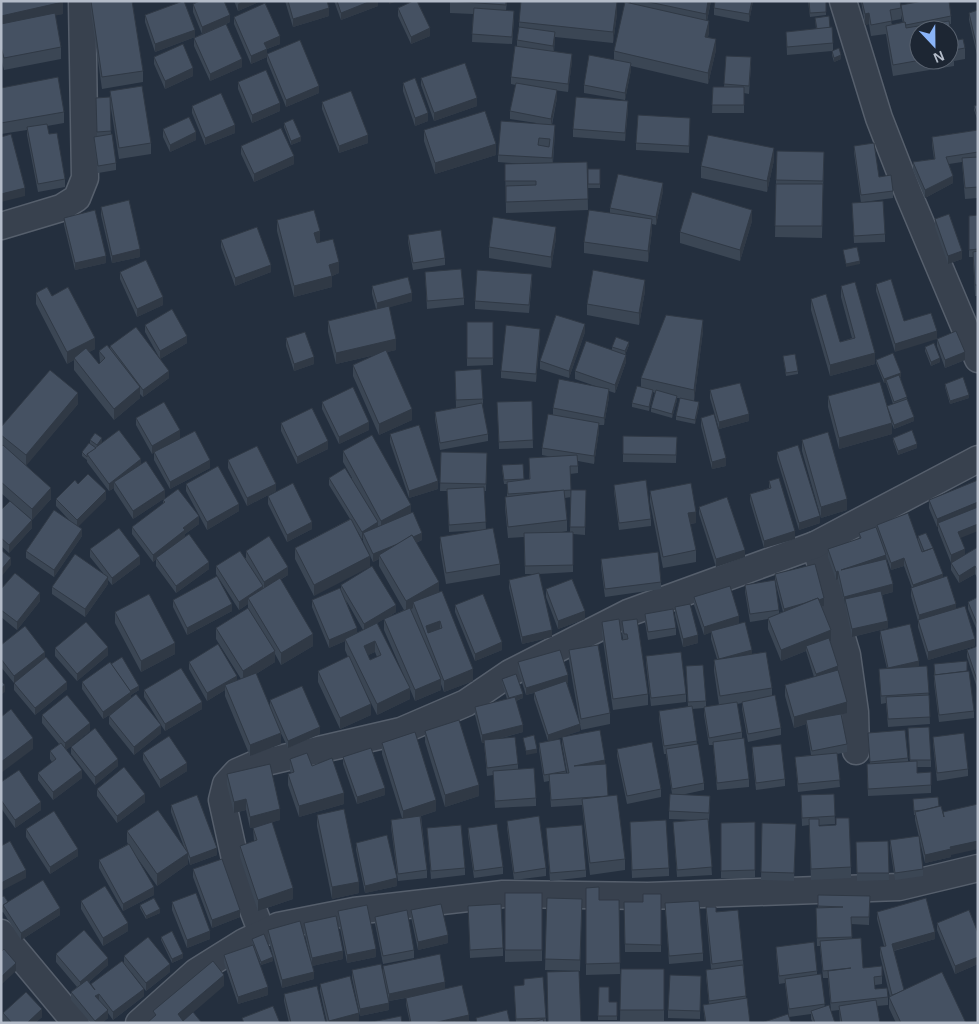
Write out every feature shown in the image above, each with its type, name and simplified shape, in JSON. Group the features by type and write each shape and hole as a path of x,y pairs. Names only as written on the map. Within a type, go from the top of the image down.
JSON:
{"street":[{"path":"1,226 61,208 77,198 85,178 82,1"},
{"path":"843,1 879,118 912,204 978,359"},
{"path":"262,933 237,868 222,800 226,784 237,772 253,765 401,731 466,703 510,673 628,613 815,545 978,459"},
{"path":"815,545 847,655 855,712 856,751"},
{"path":"139,1023 196,972 244,942 278,926 354,911 503,894 648,896 899,887 978,868"},
{"path":"1,933 76,1023"}],"building":[{"path":"1,1 62,1 63,2 1,16"},
{"path":"91,1 132,1 143,71 102,77"},
{"path":"184,1 195,30 155,44 145,15"},
{"path":"200,1 224,1 230,15 202,27 193,4"},
{"path":"288,1 327,1 329,8 293,19"},
{"path":"337,1 371,1 341,13"},
{"path":"417,1 430,28 411,37 398,8"},
{"path":"450,1 506,1 506,5"},
{"path":"521,1 617,2 613,32 519,22"},
{"path":"644,1 708,1 706,14"},
{"path":"715,1 752,1 749,14 714,8"},
{"path":"809,1 826,1 826,12 810,13"},
{"path":"862,1 900,1 901,8 890,10 892,21 871,25 869,13 865,14"},
{"path":"923,1 949,1 951,16 931,20 909,20 909,24 906,25 901,5"},
{"path":"625,2 709,21 705,37 716,39 708,73 614,51"},
{"path":"265,3 280,36 264,43 267,49 251,56 234,17"},
{"path":"474,8 514,11 512,37 472,34"},
{"path":"978,10 978,52 969,13"},
{"path":"55,13 61,47 4,58 1,47 1,24"},
{"path":"829,16 830,28 817,29 815,18"},
{"path":"905,22 906,28 909,28 909,62 893,65 886,26"},
{"path":"226,24 242,59 210,74 194,38"},
{"path":"519,27 555,32 553,46 517,40"},
{"path":"832,27 833,43 787,47 786,32"},
{"path":"963,39 965,48 959,49 959,40"},
{"path":"300,40 319,86 286,100 267,54"},
{"path":"183,44 193,68 165,81 154,57"},
{"path":"515,46 572,54 568,84 511,77"},
{"path":"839,48 841,55 834,58 832,51"},
{"path":"589,55 631,63 625,93 584,85"},
{"path":"726,56 751,57 749,86 724,84"},
{"path":"465,63 477,98 434,113 421,78"},
{"path":"266,70 280,103 252,115 238,82"},
{"path":"58,77 64,112 1,123 1,88"},
{"path":"415,78 428,113 415,118 403,83"},
{"path":"516,83 557,90 551,119 510,111"},
{"path":"142,86 151,143 119,148 110,91"},
{"path":"713,87 744,87 744,105 712,105"},
{"path":"351,91 368,135 339,146 322,102"},
{"path":"221,93 235,125 205,138 192,106"},
{"path":"110,97 111,131 97,132 96,98"},
{"path":"576,97 628,101 625,133 573,129"},
{"path":"978,105 978,117 974,106"},
{"path":"485,111 496,144 435,163 424,130"},
{"path":"638,115 690,118 689,146 636,143"},
{"path":"189,117 196,132 170,145 163,129"},
{"path":"293,119 301,137 291,141 284,123"},
{"path":"501,121 555,125 552,158 498,155","holes":["539,138 550,139 549,147 538,145"]},
{"path":"47,124 49,134 57,133 65,179 38,184 27,127"},
{"path":"281,128 294,156 254,174 241,146"},
{"path":"978,130 978,152 946,157 953,176 925,190 913,162 935,159 932,137"},
{"path":"11,134 25,188 1,194 1,137"},
{"path":"112,134 116,163 98,166 94,137"},
{"path":"708,135 774,148 767,181 701,166"},
{"path":"874,143 879,177 891,175 893,191 861,195 854,146"},
{"path":"777,151 824,152 823,181 776,180"},
{"path":"978,157 978,187 965,188 962,158"},
{"path":"587,162 588,199 506,202 506,186 536,185 536,181 505,181 505,164"},
{"path":"588,169 600,169 600,184 588,184"},
{"path":"618,174 663,183 656,217 610,208"},
{"path":"776,184 823,184 822,226 775,226"},
{"path":"692,192 752,210 740,250 680,232"},
{"path":"129,200 140,249 112,256 101,207"},
{"path":"883,201 885,234 854,236 852,203"},
{"path":"95,210 106,256 75,263 64,218"},
{"path":"314,210 320,231 314,233 317,243 333,239 339,262 329,265 332,276 294,286 277,220"},
{"path":"589,210 652,219 648,251 584,242"},
{"path":"949,214 962,251 948,256 935,219"},
{"path":"978,215 978,249 969,250 969,216"},
{"path":"493,217 556,227 551,257 489,247"},
{"path":"257,227 271,265 235,278 221,240"},
{"path":"441,230 445,258 413,263 408,235"},
{"path":"857,247 860,261 846,264 843,250"},
{"path":"978,251 978,285 975,285 973,252"},
{"path":"146,260 163,297 137,309 120,272"},
{"path":"461,269 464,298 427,301 425,272"},
{"path":"477,270 532,274 529,305 475,301"},
{"path":"593,270 645,280 639,313 587,304"},
{"path":"408,277 412,293 377,303 372,286"},
{"path":"891,279 904,321 931,313 937,331 895,344 876,284"},
{"path":"855,282 875,353 830,365 811,299 826,294 840,342 855,338 841,286"},
{"path":"47,287 52,296 68,287 95,338 67,352 36,293"},
{"path":"389,306 396,339 336,353 328,321"},
{"path":"172,309 187,336 160,351 145,325"},
{"path":"556,315 585,324 569,371 540,361"},
{"path":"666,315 703,320 694,390 641,378"},
{"path":"467,322 493,322 493,358 467,358"},
{"path":"506,325 540,329 536,374 501,371"},
{"path":"136,327 169,371 143,390 110,346"},
{"path":"956,331 965,352 945,360 937,339"},
{"path":"305,332 314,357 294,364 286,338"},
{"path":"616,337 629,342 625,351 612,347"},
{"path":"586,341 626,355 615,385 575,371"},
{"path":"934,343 940,358 931,362 925,347"},
{"path":"107,345 140,387 114,409 74,358 86,348 99,364 105,358 99,351"},
{"path":"386,350 412,409 379,424 353,365"},
{"path":"893,353 901,373 884,379 876,360"},
{"path":"795,354 798,371 786,373 783,356"},
{"path":"481,369 483,399 456,400 455,371"},
{"path":"50,370 78,393 26,455 1,435 1,427"},
{"path":"899,375 907,397 894,402 886,380"},
{"path":"963,377 969,395 950,401 945,384"},
{"path":"559,379 609,389 604,418 553,408"},
{"path":"880,382 892,423 839,438 828,396"},
{"path":"740,383 749,414 719,422 710,390"},
{"path":"637,386 653,390 649,407 632,403"},
{"path":"353,387 369,422 339,437 322,402"},
{"path":"656,390 677,396 672,414 651,408"},
{"path":"680,398 699,402 695,420 676,416"},
{"path":"907,399 914,417 894,425 887,406"},
{"path":"532,401 533,440 499,442 497,402"},
{"path":"164,402 180,430 152,446 136,418"},
{"path":"482,403 488,434 440,443 435,412"},
{"path":"312,408 328,441 297,457 281,423"},
{"path":"548,414 599,423 594,456 542,448"},
{"path":"714,414 726,458 712,462 701,418"},
{"path":"419,425 438,481 409,491 390,434"},
{"path":"119,430 141,459 109,484 87,454"},
{"path":"912,430 917,444 898,451 893,438"},
{"path":"195,431 210,460 170,482 154,452"},
{"path":"828,432 847,499 821,507 802,440"},
{"path":"95,433 102,438 97,445 90,440"},
{"path":"372,435 411,505 381,521 343,451"},
{"path":"623,436 677,437 676,455 623,454"},
{"path":"89,443 96,448 87,454 87,457 82,452"},
{"path":"3,445 51,488 32,509 1,482 1,446"},
{"path":"798,445 820,516 799,523 777,452"},
{"path":"257,446 276,484 247,498 228,460"},
{"path":"441,452 487,453 486,484 440,483"},
{"path":"577,455 578,466 570,466 571,490 508,494 507,482 530,479 529,458"},
{"path":"146,461 165,490 133,511 114,482"},
{"path":"523,464 524,479 504,480 502,465"},
{"path":"218,466 239,504 207,522 186,484"},
{"path":"345,468 378,522 362,532 329,478"},
{"path":"88,474 106,491 77,520 56,499 75,480 78,484"},
{"path":"779,478 795,531 764,541 750,494 771,488 769,481"},
{"path":"646,480 651,519 619,523 614,485"},
{"path":"978,480 978,502 937,519 929,500"},
{"path":"293,483 312,522 287,535 268,496"},
{"path":"691,483 696,512 688,513 696,550 663,557 650,491"},
{"path":"484,487 486,522 449,525 447,489"},
{"path":"178,489 199,516 183,528 185,530 153,555 132,527 165,502 163,500"},
{"path":"564,490 567,520 508,527 505,497"},
{"path":"571,490 586,490 585,527 570,527"},
{"path":"727,497 745,550 716,559 699,507"},
{"path":"10,501 32,520 9,545 1,538 1,510"},
{"path":"978,507 978,524 958,532 965,549 951,555 938,523"},
{"path":"54,510 82,529 54,570 26,551"},
{"path":"413,512 422,533 413,537 412,535 400,543 373,554 363,533"},
{"path":"908,513 922,552 933,548 943,574 913,585 904,558 891,563 877,525"},
{"path":"351,519 370,556 314,585 295,548"},
{"path":"876,527 886,555 841,570 886,559 893,584 844,597 838,571 836,572 828,549 861,538 859,533"},
{"path":"119,528 140,556 112,578 90,549"},
{"path":"493,528 500,564 446,573 440,537"},
{"path":"573,532 573,565 525,566 524,533"},
{"path":"926,533 933,548 924,551 918,536"},
{"path":"189,534 209,562 176,586 156,558"},
{"path":"412,535 439,582 406,601 379,555"},
{"path":"269,536 288,567 264,582 246,551"},
{"path":"978,547 978,571 975,566 959,576 951,563"},
{"path":"1,550 11,558 1,570"},
{"path":"240,551 263,586 239,602 216,566"},
{"path":"658,552 661,582 605,589 601,559"},
{"path":"75,554 108,577 85,609 52,587"},
{"path":"815,564 824,598 819,600 818,598 784,609 775,574"},
{"path":"372,566 396,605 364,624 341,585"},
{"path":"15,573 40,593 17,622 1,610 1,589"},
{"path":"539,573 552,630 522,637 509,580"},
{"path":"217,576 232,604 187,628 173,600"},
{"path":"947,576 956,604 919,615 911,588"},
{"path":"280,578 313,634 281,653 248,598"},
{"path":"572,579 585,611 558,621 546,589"},
{"path":"775,580 779,610 750,614 745,585"},
{"path":"730,586 739,616 704,627 694,597"},
{"path":"340,588 357,628 329,640 312,600"},
{"path":"442,591 473,669 444,681 413,602","holes":["440,621 442,628 428,633 426,626"]},
{"path":"881,591 888,621 852,629 845,599"},
{"path":"149,594 175,643 141,661 115,612"},
{"path":"483,594 502,642 475,654 455,605"},
{"path":"978,597 978,626 968,602"},
{"path":"818,598 831,630 781,650 768,618"},
{"path":"690,604 698,635 683,639 675,607"},
{"path":"965,606 975,639 928,652 918,620"},
{"path":"248,608 275,651 243,671 216,628"},
{"path":"410,608 441,679 415,690 384,619"},
{"path":"673,609 676,628 648,632 645,614"},
{"path":"619,619 622,640 628,639 627,634 624,634 622,621 637,619 648,694 613,699 602,622"},
{"path":"86,622 108,647 77,674 55,648"},
{"path":"745,622 752,650 719,659 711,631"},
{"path":"377,623 410,688 377,704 345,639","holes":["375,641 381,655 370,660 364,646"]},
{"path":"910,624 919,661 888,668 880,631"},
{"path":"25,626 45,652 14,676 1,659 1,645"},
{"path":"829,638 838,666 816,674 806,646"},
{"path":"218,644 237,676 207,693 189,662"},
{"path":"598,645 610,713 581,719 569,650"},
{"path":"978,646 978,683 967,650"},
{"path":"560,650 568,675 526,688 518,662"},
{"path":"681,652 686,694 651,698 646,656"},
{"path":"766,652 772,688 720,696 714,660"},
{"path":"349,656 371,704 340,718 318,671"},
{"path":"46,657 67,682 35,708 14,683"},
{"path":"122,657 139,686 130,691 111,664"},
{"path":"967,661 967,671 935,675 934,664"},
{"path":"110,662 131,692 103,712 82,682"},
{"path":"703,665 706,701 688,702 686,666"},
{"path":"927,666 929,693 881,696 879,669"},
{"path":"181,668 202,702 165,724 144,690"},
{"path":"838,670 847,702 794,717 785,685"},
{"path":"969,671 974,711 939,715 934,675"},
{"path":"256,673 281,733 250,745 225,685"},
{"path":"516,674 523,694 509,698 502,679"},
{"path":"566,681 580,724 548,735 534,692"},
{"path":"302,686 320,727 288,741 270,700"},
{"path":"136,694 161,725 134,747 109,716"},
{"path":"67,695 90,723 65,743 42,715"},
{"path":"775,695 781,728 748,734 742,702"},
{"path":"929,695 930,717 888,719 886,697"},
{"path":"515,697 523,725 482,735 475,707"},
{"path":"737,702 742,732 709,738 704,707"},
{"path":"692,706 697,741 664,746 659,711"},
{"path":"11,709 33,738 1,762 1,717"},
{"path":"841,714 847,744 812,751 806,720"},
{"path":"459,720 479,785 445,795 425,731"},
{"path":"929,727 931,760 910,760 908,728"},
{"path":"95,728 118,759 95,777 71,747"},
{"path":"600,730 605,760 574,766 606,764 608,796 551,800 549,774 569,773 562,737"},
{"path":"905,730 908,758 870,762 868,733"},
{"path":"415,732 436,800 403,811 382,743"},
{"path":"964,733 968,769 937,773 933,737"},
{"path":"534,735 537,749 526,751 523,738"},
{"path":"169,736 187,763 160,780 143,753"},
{"path":"515,737 518,764 487,768 484,740"},
{"path":"744,738 749,779 717,783 713,742"},
{"path":"560,739 566,771 544,775 539,743"},
{"path":"652,742 661,789 627,796 617,749"},
{"path":"61,743 82,770 53,792 38,773 56,759 50,751"},
{"path":"698,744 704,783 672,789 666,749"},
{"path":"781,744 785,779 756,783 752,747"},
{"path":"371,748 385,788 357,797 343,757"},
{"path":"307,753 312,766 332,758 344,793 299,806 288,774 294,772 290,759"},
{"path":"837,753 840,780 798,784 795,757"},
{"path":"917,761 917,773 931,772 931,785 868,789 867,764"},
{"path":"270,764 280,809 250,817 246,799 234,802 227,774"},
{"path":"124,767 145,794 117,816 97,789"},
{"path":"534,768 536,798 495,801 493,771"},
{"path":"19,770 41,802 15,820 1,800 1,782"},
{"path":"670,794 710,796 709,813 669,811"},
{"path":"834,794 835,816 802,818 801,795"},
{"path":"197,795 217,848 190,858 171,805"},
{"path":"617,795 625,859 590,863 582,799"},
{"path":"938,797 939,806 914,811 913,799"},
{"path":"978,804 978,841 925,855 915,812 941,806 944,817 943,812"},
{"path":"344,809 359,882 332,887 317,815"},
{"path":"158,810 188,853 157,874 127,831"},
{"path":"54,811 78,849 50,867 26,829"},
{"path":"420,816 427,870 398,874 391,820"},
{"path":"539,816 546,868 514,873 507,821"},
{"path":"836,818 849,818 851,867 811,869 809,819 819,819 819,826 836,825"},
{"path":"708,819 712,867 677,870 673,822"},
{"path":"666,820 669,868 632,870 630,822"},
{"path":"272,822 293,888 258,900 240,846 257,840 253,828"},
{"path":"755,822 755,870 721,871 721,823"},
{"path":"762,823 796,824 794,873 761,872"},
{"path":"497,824 503,867 474,871 468,828"},
{"path":"461,825 465,868 431,871 427,828"},
{"path":"582,825 586,870 550,873 546,828"},
{"path":"387,835 397,878 365,886 356,843"},
{"path":"919,836 923,869 895,873 890,840"},
{"path":"10,841 26,870 1,883 1,846"},
{"path":"888,841 889,873 857,873 856,842"},
{"path":"129,844 154,887 123,904 99,860"},
{"path":"222,859 240,910 212,920 193,869"},
{"path":"43,880 60,908 21,933 3,905"},
{"path":"105,886 128,923 103,938 81,901"},
{"path":"599,887 599,900 619,900 620,963 586,964 586,888"},
{"path":"196,893 210,931 187,940 172,902"},
{"path":"505,893 542,893 542,950 505,950"},
{"path":"643,894 661,894 661,945 625,944 624,902 643,902"},
{"path":"818,895 870,896 869,917 851,917 852,937 817,938 816,908 843,907 818,906"},
{"path":"4,896 8,902 1,909 1,897"},
{"path":"154,898 160,909 146,916 140,905"},
{"path":"547,898 582,899 580,960 545,959"},
{"path":"926,898 935,932 892,944 904,990 892,995 880,947 886,946 877,912"},
{"path":"699,901 703,953 669,956 665,903"},
{"path":"441,904 448,935 418,942 411,910"},
{"path":"501,904 503,948 470,950 468,906"},
{"path":"367,905 376,949 347,955 338,911"},
{"path":"706,907 716,907 716,912 738,910 743,960 712,964"},
{"path":"407,910 414,950 383,956 375,917"},
{"path":"969,910 978,933 978,957 955,966 937,923"},
{"path":"336,916 343,951 312,958 304,923"},
{"path":"300,921 314,972 282,980 268,930"},
{"path":"84,930 108,958 80,982 56,954"},
{"path":"172,931 183,954 172,959 161,937"},
{"path":"264,934 273,957 261,962 252,939"},
{"path":"148,937 170,964 146,983 124,956"},
{"path":"861,938 863,968 882,966 882,976 874,977 875,989 887,988 888,997 831,1003 828,971 851,968 823,971 820,941"},
{"path":"814,942 817,971 779,976 776,947"},
{"path":"253,945 268,987 238,997 224,955"},
{"path":"4,949 16,963 1,977 1,952"},
{"path":"440,954 445,982 389,994 383,966"},
{"path":"122,961 144,989 113,1012 99,994 95,996 108,1010 95,1021 71,992 87,980 95,990 91,984"},
{"path":"213,961 224,975 178,1014 183,1021 193,1012 202,1023 147,1023 156,1015 153,1011"},
{"path":"381,964 389,1003 360,1009 352,970"},
{"path":"743,965 746,996 709,1001 706,970"},
{"path":"621,969 664,969 664,1010 620,1010"},
{"path":"579,971 581,1023 548,1023 547,972"},
{"path":"942,972 966,1023 901,1023 889,997"},
{"path":"821,974 825,1004 789,1009 785,979"},
{"path":"670,975 701,976 700,1011 668,1010"},
{"path":"350,976 359,1013 329,1021 320,984"},
{"path":"543,977 546,1018 516,1019 514,986 524,985 524,979"},
{"path":"462,985 469,1015 433,1023 411,1023 406,998"},
{"path":"317,986 326,1023 291,1023 284,994"},
{"path":"599,987 609,987 609,1002 617,1002 617,1016 598,1016"},
{"path":"26,992 42,1009 27,1023 12,1023 3,1013"},
{"path":"747,998 750,1023 706,1023 703,1005"},
{"path":"876,1000 880,1023 842,1023 839,1006"},
{"path":"829,1005 835,1023 815,1023 811,1011"},
{"path":"273,1006 280,1023 244,1023 242,1018"},
{"path":"507,1010 510,1023 477,1023 476,1018"},
{"path":"788,1014 791,1023 764,1023 764,1022"},
{"path":"401,1016 402,1023 367,1023"},
{"path":"543,1019 544,1023 531,1023"}]}
